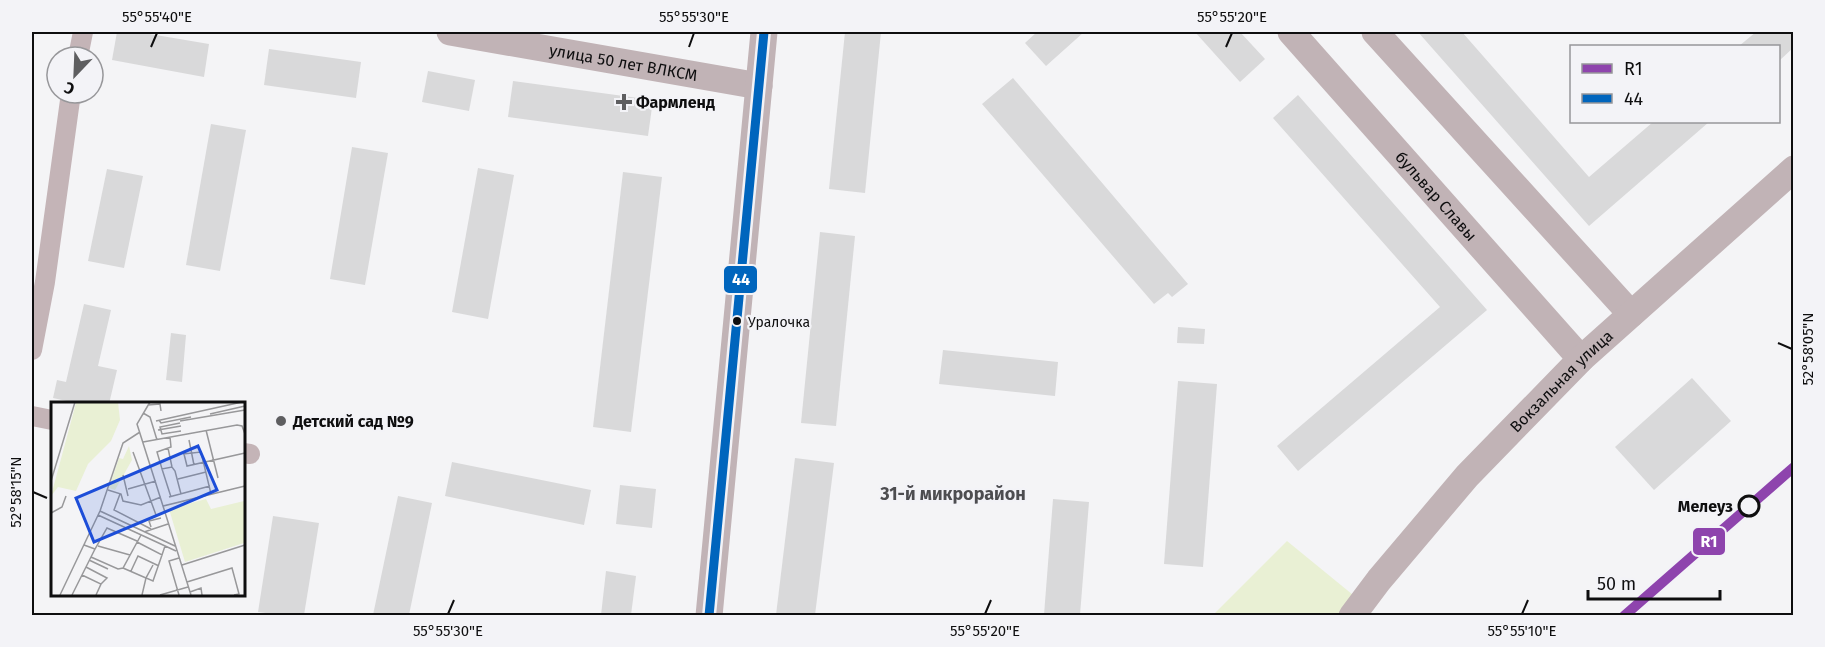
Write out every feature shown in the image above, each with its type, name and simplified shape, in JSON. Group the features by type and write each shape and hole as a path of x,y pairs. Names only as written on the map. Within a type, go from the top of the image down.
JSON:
{"street":[{"name":"улица 50 лет ВЛКСМ","path":"450,32 759,86"},
{"path":"709,615 764,32"},
{"name":"бульвар Славы","path":"1291,32 1581,359"},
{"path":"1375,32 1631,314"},
{"path":"32,350 45,282 70,105"},
{"name":"Вокзальная улица","path":"1352,615 1467,476 1581,359 1794,169"},
{"path":"32,416 51,420"}],"green space":[{"path":"1287,541 1358,599 1346,615 1212,616"}],"building":[{"path":"117,32 138,32 209,44 204,77 112,60"},
{"path":"845,32 881,32 865,193 829,189"},
{"path":"1037,32 1084,32 1046,66 1025,43"},
{"path":"1195,32 1240,32 1265,59 1240,82"},
{"path":"1418,32 1462,32 1589,177 1652,123 1708,123 1589,226"},
{"path":"1756,32 1794,32 1794,47 1780,60 1780,45 1740,45"},
{"path":"269,49 361,62 356,98 264,85"},
{"path":"428,71 475,80 469,111 422,102"},
{"path":"1013,78 1188,284 1172,297 1168,293 1154,304 982,104"},
{"path":"513,81 653,100 648,136 508,117"},
{"path":"1298,95 1487,310 1298,471 1277,446 1440,307 1273,118"},
{"path":"211,124 246,130 220,271 186,265"},
{"path":"352,147 388,153 365,285 330,279"},
{"path":"478,168 514,175 488,319 452,312"},
{"path":"107,169 143,176 124,268 88,261"},
{"path":"623,172 662,177 631,432 593,427"},
{"path":"820,232 855,236 836,426 801,423"},
{"path":"84,304 111,310 98,366 117,370 109,402 71,402 53,398 57,380 66,382"},
{"path":"1178,327 1205,329 1204,344 1177,343"},
{"path":"171,333 186,335 182,382 166,380"},
{"path":"943,350 1058,362 1055,396 939,384"},
{"name":"Мелеуз","path":"1692,378 1731,421 1654,490 1615,447"},
{"path":"1178,381 1217,384 1203,567 1164,564"},
{"path":"795,458 834,463 815,615 776,615"},
{"path":"452,462 591,490 584,525 445,496"},
{"path":"620,485 656,489 652,528 616,524"},
{"path":"398,496 432,503 409,615 373,615"},
{"path":"1053,499 1089,502 1080,615 1044,615"},
{"path":"273,516 319,523 304,615 258,612"},
{"path":"606,571 636,576 631,615 601,615"}],"transit line":[{"name":"44","path":"709,616 764,32"},
{"name":"R1","path":"1624,616 1794,467"}],"place":[{"name":"Фармленд","path":"624,102"},
{"name":"Уралочка","path":"737,321"},
{"name":"Детский сад №9","path":"281,421"},
{"name":"Мелеуз","path":"1749,506"}],"district":[{"name":"31-й микрорайон","path":"953,494"}]}
